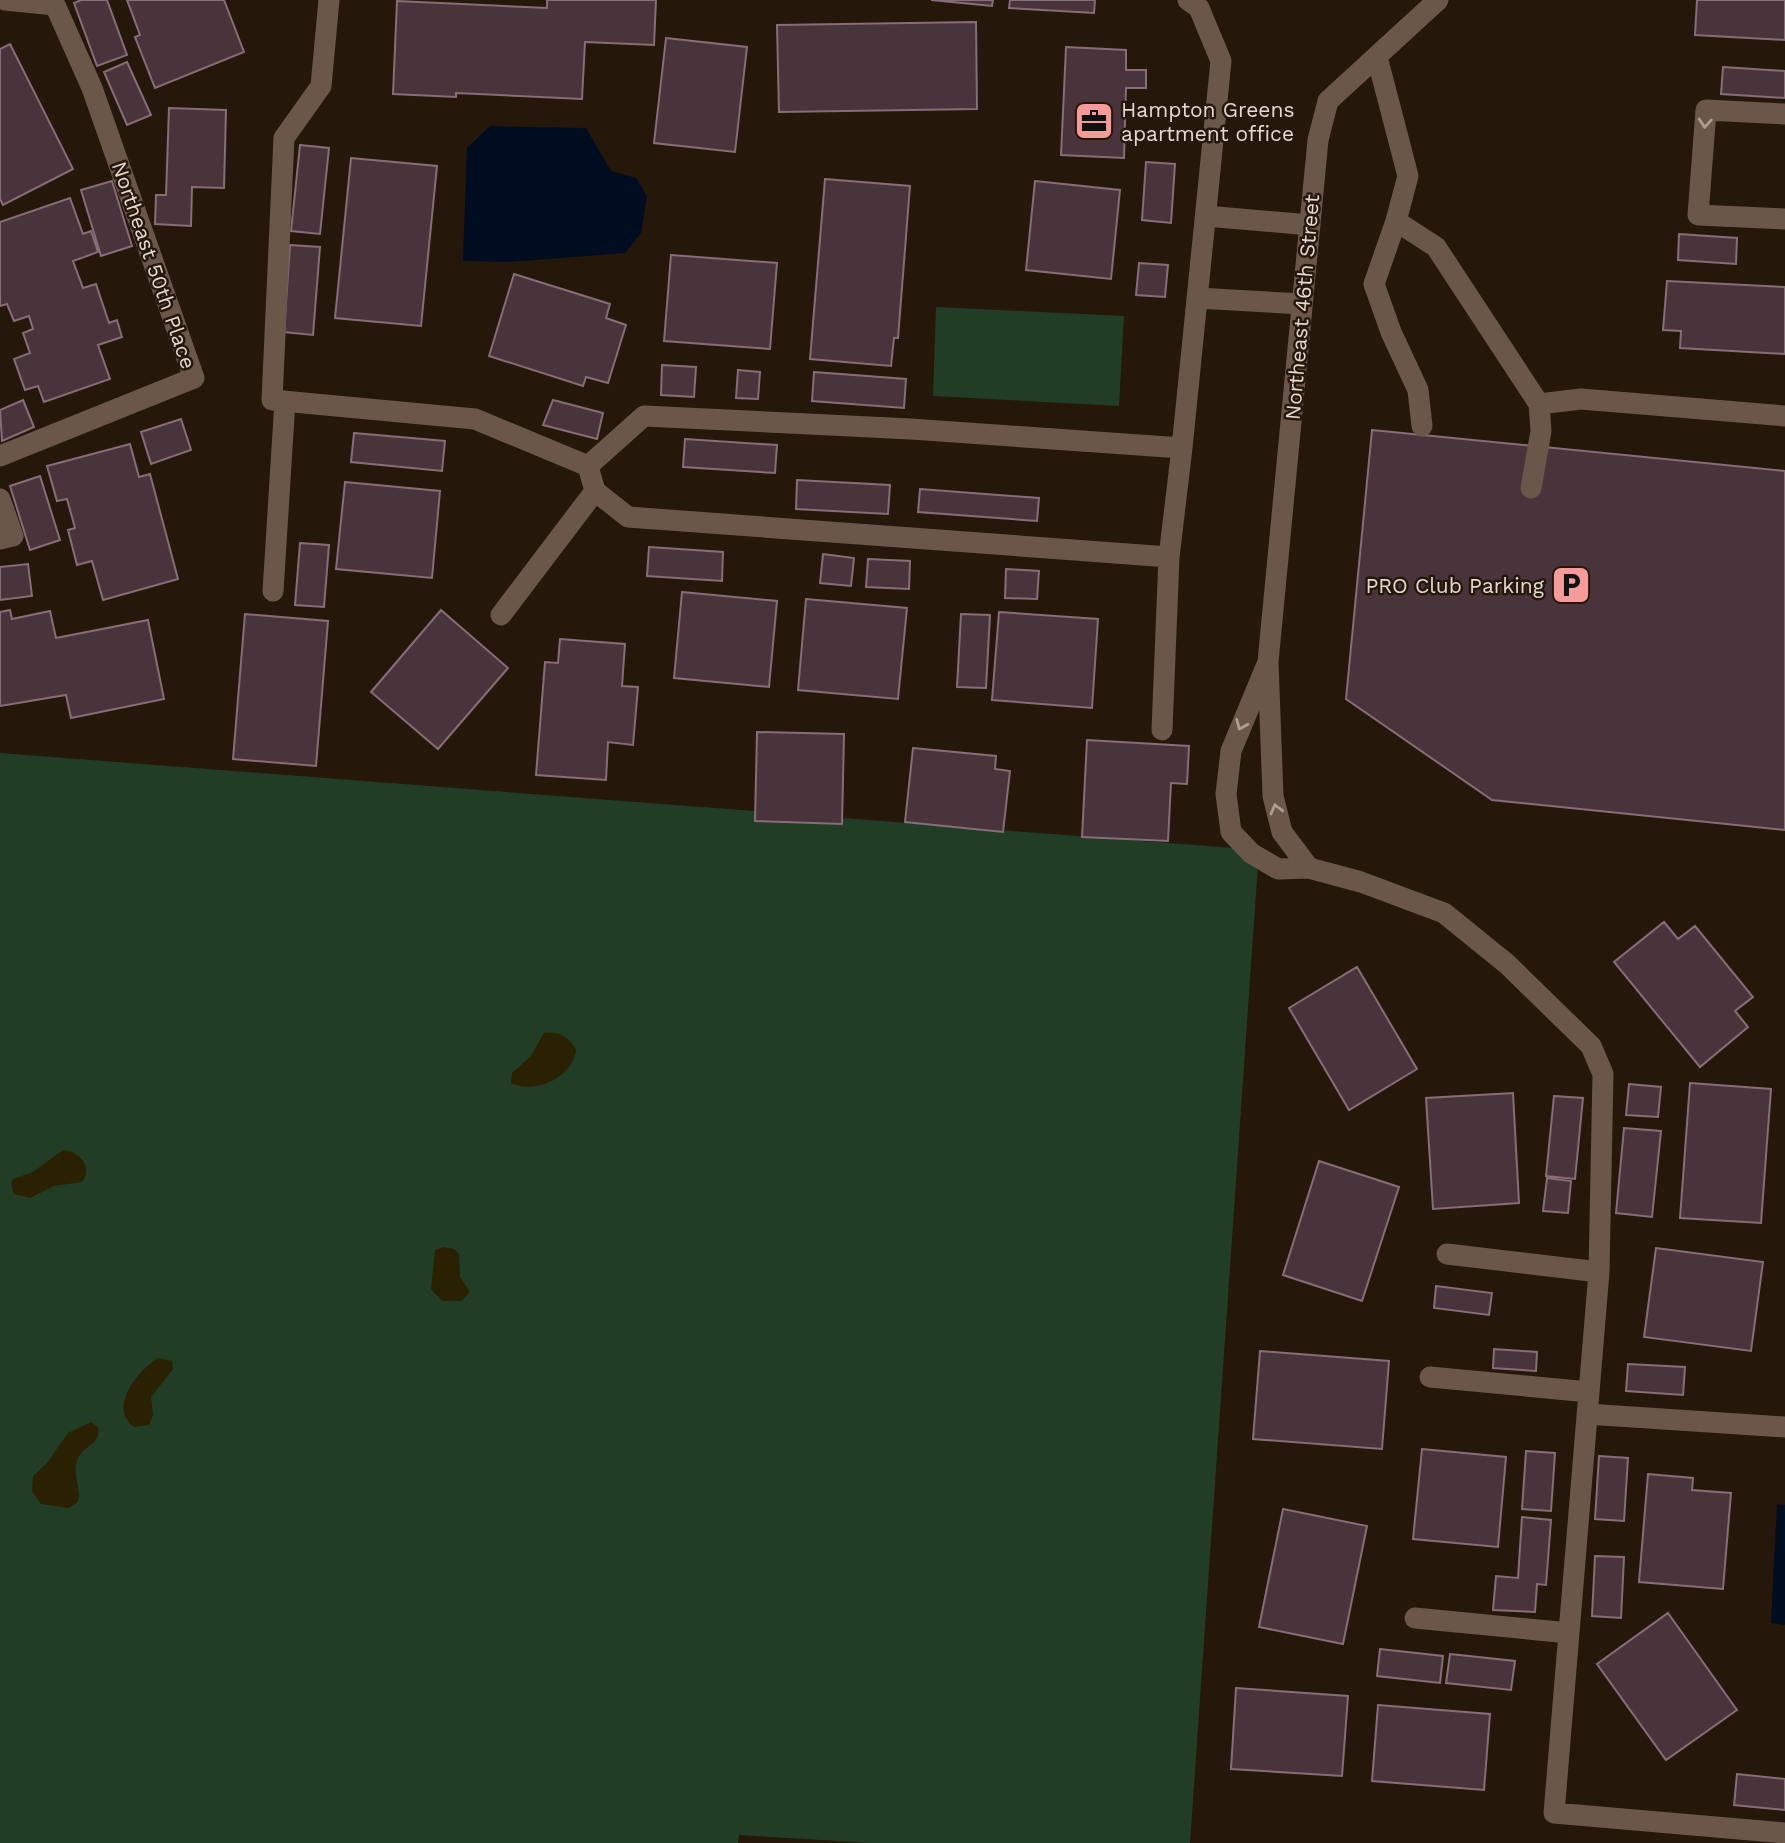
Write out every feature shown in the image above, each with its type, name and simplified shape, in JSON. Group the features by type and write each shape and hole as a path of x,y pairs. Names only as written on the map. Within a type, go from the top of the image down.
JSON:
{"street":[{"name":"Northeast 50th Place","path":"0,456 194,377 92,88 55,5 5,0"},
{"path":"329,0 321,86 284,138 272,400 475,419 588,466"},
{"path":"1162,730 1170,557 1221,61 1199,8 1188,0"},
{"name":"Northeast 46th Street","path":"1309,868 1282,832 1273,796 1268,662 1318,140 1328,101 1438,0"},
{"path":"1377,57 1408,176 1374,284 1391,332 1418,390 1422,426"},
{"path":"1785,114 1706,110 1698,215 1785,219"},
{"path":"1206,216 1310,225"},
{"path":"1396,221 1436,247 1539,404 1541,430 1531,488"},
{"path":"1198,298 1302,304"},
{"path":"1539,404 1581,399 1785,416"},
{"path":"273,591 285,401"},
{"path":"588,466 644,416 911,429 1182,448"},
{"path":"588,466 595,492 628,517 1170,557"},
{"path":"501,615 595,492"},
{"path":"0,499 13,536 0,539"},
{"name":"Northeast 46th Street","path":"1268,662 1231,751 1226,794 1231,832 1251,853 1278,869 1309,868"},
{"path":"1309,868 1361,882 1444,913 1507,964 1591,1046 1603,1074 1599,1272 1554,1813 1785,1833"},
{"path":"1447,1254 1599,1272"},
{"path":"1430,1377 1589,1392"},
{"path":"1587,1414 1785,1427"},
{"path":"1415,1618 1569,1633"}],"green space":[{"path":"936,307 1124,316 1119,406 933,396"},
{"path":"0,753 1259,850 1190,1843 872,1843 739,1835 738,1843 0,1843"}],"sand":[{"path":"544,1033 559,1034 573,1045 576,1050 568,1068 541,1085 531,1087 511,1083 512,1073 531,1056"},
{"path":"63,1150 74,1153 83,1161 86,1171 82,1182 54,1186 30,1198 14,1194 11,1184 13,1179 33,1172"},
{"path":"443,1247 454,1249 459,1254 460,1277 470,1292 461,1301 442,1301 431,1289 435,1250"},
{"path":"158,1358 172,1361 173,1369 151,1397 153,1415 149,1425 134,1427 127,1419 125,1400 142,1371"},
{"path":"91,1422 98,1427 98,1433 95,1441 81,1453 76,1464 78,1502 69,1508 41,1504 32,1491 33,1476 47,1463 68,1433"}],"water":[{"path":"490,126 586,128 611,171 636,178 647,196 641,233 625,253 509,262 463,261 467,148"},
{"path":"1777,1504 1785,1505 1785,1625 1771,1623"}],"building":[{"path":"81,0 107,0 127,55 97,66 74,3"},
{"path":"127,0 224,0 244,52 155,88 135,37 140,35"},
{"path":"547,0 656,0 654,45 585,42 582,99 456,93 456,97 393,94 397,1 547,8"},
{"path":"931,0 993,0 992,6"},
{"path":"1010,0 1095,0 1094,13 1009,8"},
{"path":"1697,0 1785,0 1785,40 1695,35"},
{"path":"976,22 977,109 779,112 777,25"},
{"path":"666,38 747,47 735,152 654,143"},
{"path":"10,44 73,169 3,205 0,199 0,49"},
{"name":"Hampton Greens apartment office","path":"1066,47 1126,50 1126,70 1146,70 1146,88 1126,88 1124,158 1061,155"},
{"path":"127,62 151,115 127,125 104,72"},
{"path":"1723,67 1785,71 1785,98 1721,94"},
{"path":"169,108 226,110 224,188 192,187 191,226 155,224 156,195 166,195"},
{"path":"300,145 329,148 320,234 291,231"},
{"path":"351,158 437,166 421,326 335,318"},
{"path":"1146,162 1175,164 1171,223 1142,220"},
{"path":"825,179 910,186 898,338 894,338 891,366 810,359"},
{"path":"112,181 132,246 101,256 81,190"},
{"path":"1035,181 1120,190 1111,279 1026,270"},
{"path":"70,198 83,234 91,231 98,252 73,261 83,288 96,284 109,323 117,320 122,337 98,345 110,379 44,402 38,386 25,390 14,359 30,353 23,333 33,329 29,316 14,321 7,304 0,306 0,222"},
{"path":"1679,234 1737,238 1736,264 1678,260"},
{"path":"290,245 320,247 313,335 284,332"},
{"path":"671,255 777,263 770,349 664,341"},
{"path":"1139,263 1168,265 1165,297 1136,295"},
{"path":"514,274 610,304 606,318 626,325 608,383 586,377 583,386 489,356"},
{"path":"1667,281 1785,287 1785,354 1680,348 1681,331 1663,330"},
{"path":"662,365 696,367 694,397 661,395"},
{"path":"738,370 760,372 758,399 736,398"},
{"path":"814,372 906,379 904,408 812,401"},
{"path":"23,400 34,427 2,441 0,410"},
{"path":"553,400 603,413 597,439 543,425"},
{"path":"181,419 191,450 151,464 141,432"},
{"name":"PRO Club Parking","path":"1372,430 1785,471 1785,830 1492,800 1346,699"},
{"path":"354,433 445,441 442,471 351,462"},
{"path":"685,439 777,445 775,473 683,467"},
{"path":"130,444 139,477 150,474 178,579 103,600 92,561 77,565 68,530 75,528 67,499 57,501 47,466"},
{"path":"40,476 60,540 30,550 10,486"},
{"path":"797,480 890,485 888,514 796,509"},
{"path":"345,482 440,491 432,578 336,569"},
{"path":"920,489 1039,498 1037,521 918,512"},
{"path":"300,543 329,545 324,607 295,605"},
{"path":"649,547 723,552 722,581 647,576"},
{"path":"823,554 854,558 851,586 820,583"},
{"path":"868,559 910,561 909,589 866,587"},
{"path":"28,564 32,596 0,600 0,567"},
{"path":"1006,569 1039,571 1037,599 1005,598"},
{"path":"682,592 777,601 769,687 674,678"},
{"path":"806,599 907,608 898,699 798,690"},
{"path":"10,610 12,619 50,611 56,638 148,620 164,699 71,718 66,695 0,706 0,612"},
{"path":"441,610 508,668 438,749 371,692"},
{"path":"999,612 1098,619 1092,708 992,700"},
{"path":"245,614 328,621 316,766 233,759"},
{"path":"961,614 990,615 986,688 957,687"},
{"path":"560,639 625,644 622,686 638,687 633,745 608,742 606,780 536,775 545,662 558,663"},
{"path":"757,732 844,734 842,824 755,821"},
{"path":"1087,740 1189,746 1187,784 1171,783 1168,841 1082,837"},
{"path":"913,748 996,756 995,769 1010,771 1003,832 905,822"},
{"path":"1664,922 1678,939 1695,926 1753,997 1735,1011 1748,1027 1700,1067 1614,962"},
{"path":"1357,967 1417,1069 1349,1110 1289,1008"},
{"path":"1690,1083 1771,1089 1761,1223 1680,1218"},
{"path":"1629,1084 1661,1087 1658,1117 1626,1115"},
{"path":"1513,1093 1519,1203 1433,1209 1426,1098"},
{"path":"1554,1096 1583,1098 1575,1179 1546,1176"},
{"path":"1624,1128 1661,1131 1652,1217 1616,1213"},
{"path":"1319,1161 1399,1187 1362,1301 1283,1275"},
{"path":"1547,1178 1571,1181 1568,1213 1543,1211"},
{"path":"1656,1248 1763,1262 1751,1351 1644,1337"},
{"path":"1436,1286 1492,1293 1489,1315 1434,1308"},
{"path":"1494,1349 1537,1352 1536,1371 1493,1368"},
{"path":"1260,1351 1389,1361 1382,1449 1253,1439"},
{"path":"1628,1364 1685,1367 1683,1395 1626,1391"},
{"path":"1422,1449 1506,1457 1498,1547 1413,1539"},
{"path":"1526,1451 1555,1453 1551,1511 1522,1509"},
{"path":"1599,1456 1628,1458 1624,1521 1595,1519"},
{"path":"1648,1474 1693,1478 1692,1490 1731,1493 1723,1589 1639,1582"},
{"path":"1283,1509 1367,1526 1343,1644 1259,1627"},
{"path":"1522,1517 1551,1520 1546,1585 1537,1584 1535,1612 1493,1610 1496,1576 1518,1578"},
{"path":"1595,1556 1624,1557 1621,1618 1592,1616"},
{"path":"1668,1613 1737,1710 1666,1760 1597,1664"},
{"path":"1380,1649 1443,1656 1440,1683 1377,1676"},
{"path":"1450,1654 1515,1661 1511,1690 1446,1683"},
{"path":"1236,1688 1348,1696 1342,1776 1231,1769"},
{"path":"1378,1705 1490,1714 1484,1790 1372,1781"},
{"path":"1737,1774 1785,1779 1785,1810 1734,1805"}],"place":[{"name":"Hampton Greens apartment office","path":"1094,121"},
{"name":"PRO Club Parking","path":"1571,585"}]}
